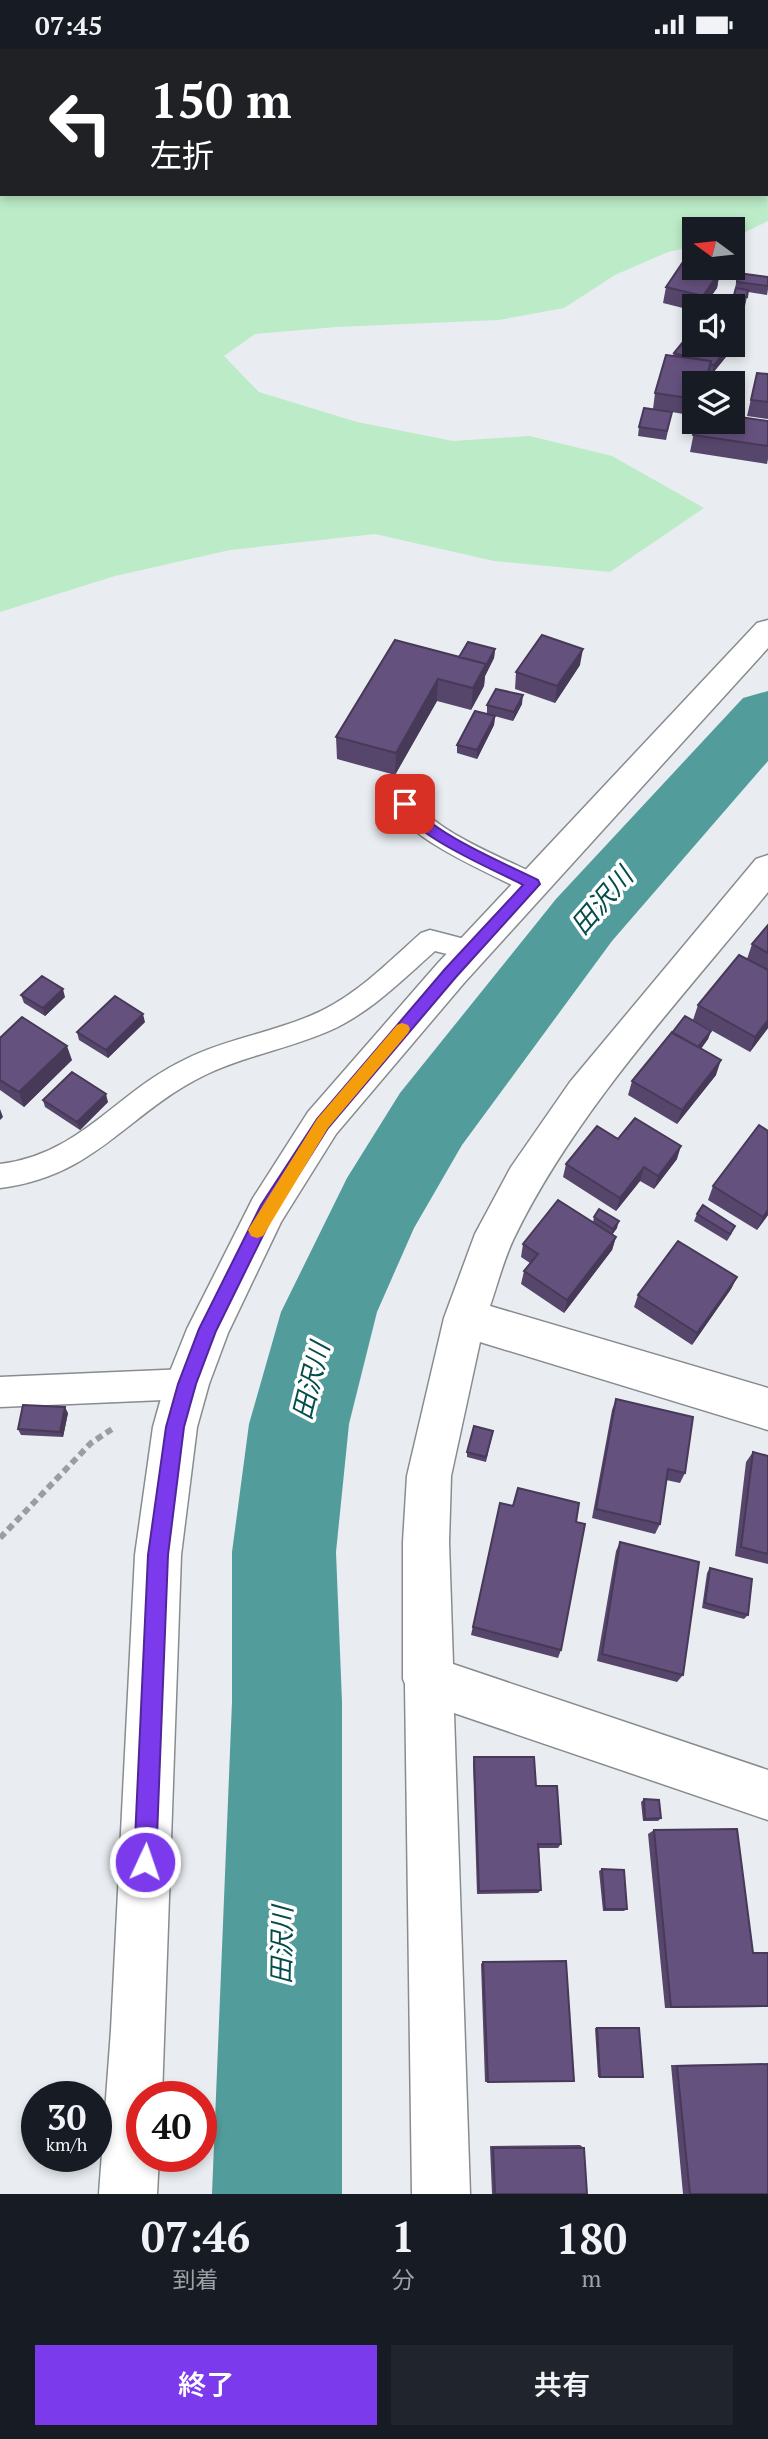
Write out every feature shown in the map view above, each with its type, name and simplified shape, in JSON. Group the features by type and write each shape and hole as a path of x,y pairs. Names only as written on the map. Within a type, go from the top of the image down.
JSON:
{"street":[{"path":"128,2194 138,2030 158,1555 183,1396 208,1329 267,1210 322,1123 471,950 768,630"},
{"path":"441,2194 427,1679 426,1542 429,1476 465,1318 495,1234 525,1178 583,1093 768,868"},
{"path":"465,1318 766,1404"},
{"path":"427,1679 768,1795"}],"lane":[{"path":"407,784 405,804 409,813 442,837 533,884"},
{"path":"0,1176 11,1176 56,1161 109,1129 150,1096 191,1069 227,1053 319,1023 356,1004 429,940 471,950"},
{"path":"0,1392 183,1396"}],"path":[{"path":"0,1538 91,1443 115,1428 183,1396"}],"green space":[{"path":"0,196 768,196 768,221 746,232 746,217 682,217 682,249 668,252 615,275 564,308 499,320 336,327 255,334 224,356 259,392 357,422 453,441 530,436 612,456 704,508 610,572 494,561 375,534 230,550 115,576 0,612"}],"building":[{"path":"682,263 682,280 714,280 704,294 666,287"},
{"path":"746,274 768,277 768,286 737,282 746,280"},
{"path":"736,288 748,290 747,297 745,294 734,294"},
{"path":"682,343 682,355 674,353"},
{"path":"666,355 711,361 708,371 682,371 682,397 655,393"},
{"path":"688,357 720,357 714,365 710,364 711,361"},
{"path":"757,373 768,374 768,402 751,400"},
{"path":"644,408 672,412 667,431 639,427"},
{"path":"745,418 768,421 768,446 693,435 745,434"},
{"path":"542,635 583,649 557,686 516,672"},
{"path":"395,640 486,664 473,688 438,679 396,753 336,737"},
{"path":"468,642 495,649 485,667 486,664 459,657"},
{"path":"496,689 523,695 514,712 487,705"},
{"path":"475,711 495,716 477,750 457,745"},
{"path":"768,925 768,953 752,944"},
{"path":"739,955 768,970 768,1020 755,1037 698,1005"},
{"path":"42,976 63,989 43,1008 21,995"},
{"path":"115,996 143,1014 106,1050 77,1032"},
{"path":"685,1016 711,1031 698,1047 672,1033"},
{"path":"22,1017 67,1046 19,1092 0,1080 0,1038"},
{"path":"672,1032 721,1060 682,1110 632,1081"},
{"path":"72,1072 106,1094 77,1122 43,1100"},
{"path":"635,1118 681,1146 658,1176 644,1167 620,1198 566,1164 597,1126 618,1139"},
{"path":"759,1125 768,1131 768,1210 763,1217 713,1186"},
{"path":"558,1200 616,1237 567,1300 524,1271 538,1254 523,1244"},
{"path":"703,1205 735,1226 730,1234 697,1214"},
{"path":"599,1209 619,1221 613,1229 594,1217"},
{"path":"678,1241 737,1277 697,1333 638,1295"},
{"path":"616,1399 693,1417 685,1473 668,1469 660,1524 596,1509"},
{"path":"23,1405 65,1407 60,1432 18,1429"},
{"path":"474,1426 493,1431 486,1457 467,1452"},
{"path":"753,1452 768,1456 768,1554 741,1547"},
{"path":"518,1488 579,1503 576,1522 585,1524 561,1650 473,1627 500,1503 513,1506"},
{"path":"620,1542 699,1562 683,1675 602,1654"},
{"path":"710,1568 752,1579 748,1615 705,1603"},
{"path":"474,1757 534,1757 536,1786 557,1786 561,1844 538,1844 541,1890 479,1891"},
{"path":"644,1799 659,1800 661,1818 645,1819"},
{"path":"737,1829 753,1953 768,1953 768,2006 671,2007 654,1830"},
{"path":"602,1869 624,1870 627,1909 605,1909"},
{"path":"566,1961 574,2081 488,2082 483,1962"},
{"path":"597,2028 639,2028 643,2077 600,2077"},
{"path":"768,2064 768,2194 690,2194 677,2066"},
{"path":"493,2148 584,2148 587,2194 495,2194"}],"waterway":[{"name":"田沢川","path":"277,2194 287,1702 284,1552 299,1424 329,1312 379,1206 431,1119 584,920 768,715"}],"slow traffic":[{"path":"257,1230 322,1123 402,1029"}],"route":[{"path":"145,1862 158,1555 175,1427 187,1384 208,1329 267,1210 322,1123 451,973 533,884 442,837 409,813 405,804"}]}
